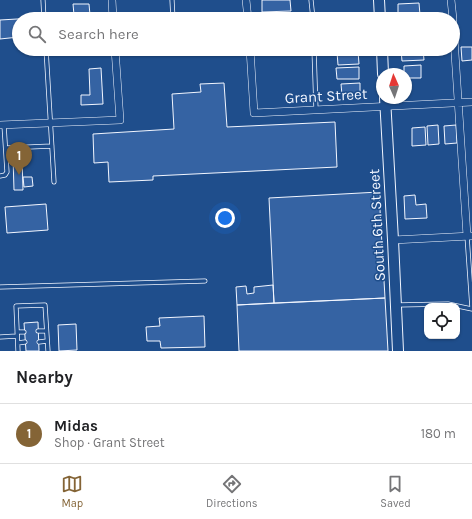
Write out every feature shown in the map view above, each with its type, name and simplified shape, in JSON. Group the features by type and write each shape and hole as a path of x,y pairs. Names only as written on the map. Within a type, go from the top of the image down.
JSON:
{"street":[{"path":"112,0 113,12"},
{"path":"246,0 247,12"},
{"path":"379,0 380,12"},
{"path":"452,0 453,12"},
{"path":"2,125 120,120 115,56"},
{"name":"Grant Street","path":"250,56 254,113 316,110 376,103"},
{"path":"382,56 383,68"},
{"path":"393,240 470,236 455,56"},
{"name":"Grant Street","path":"412,102 472,102"},
{"name":"South 6th Street","path":"385,104 398,351"}],"lane":[{"path":"43,0 44,12"},
{"path":"172,0 173,12"},
{"path":"311,0 312,12"},
{"path":"46,56 54,182"},
{"path":"314,56 316,110"},
{"path":"0,176 5,175 7,172 6,148 2,125"},
{"path":"6,148 52,146"},
{"path":"396,305 448,304 472,308 470,236"},
{"path":"0,287 205,281"},
{"path":"18,351 16,306 45,305 48,351"},
{"path":"38,331 46,331"},
{"path":"0,337 24,332"},
{"path":"39,342 47,341"},
{"path":"18,343 25,342"}],"building":[{"path":"262,0 290,0 291,11 262,12"},
{"path":"419,3 420,12 398,12 398,4"},
{"path":"73,4 89,4 90,12 74,12"},
{"path":"12,19 12,38 0,39 0,20"},
{"path":"461,47 472,47 472,60 462,61"},
{"path":"337,56 358,56 359,64 338,65"},
{"path":"402,56 424,56 424,60 402,61"},
{"path":"421,65 421,78 412,78 412,68 404,68 404,66"},
{"path":"359,67 359,79 337,79 336,68"},
{"path":"101,68 103,104 81,105 81,95 90,95 89,69"},
{"path":"224,83 227,127 335,122 337,167 153,176 153,180 109,182 108,162 94,163 93,134 174,129 172,94 201,92 200,84"},
{"path":"360,83 360,94 342,95 341,84"},
{"path":"438,125 439,144 428,145 427,126"},
{"path":"456,125 457,143 445,144 444,126"},
{"path":"425,127 426,145 412,146 412,128"},
{"path":"13,157 22,157 23,190 14,190"},
{"path":"23,177 32,177 33,186 24,187"},
{"path":"379,192 385,298 274,303 269,198"},
{"path":"415,195 416,205 426,204 427,218 405,219 404,196"},
{"path":"46,204 48,230 7,233 5,207"},
{"path":"273,285 274,303 237,305 236,287 246,286 247,294 254,293 254,287"},
{"path":"385,298 388,351 239,351 237,305"},
{"path":"204,316 205,347 161,348 160,341 147,341 146,327 160,326 159,318"},
{"path":"38,322 39,351 26,351 24,323"},
{"path":"76,324 77,350 59,351 58,325"}],"place":[{"name":"Midas","path":"19,175"}]}
